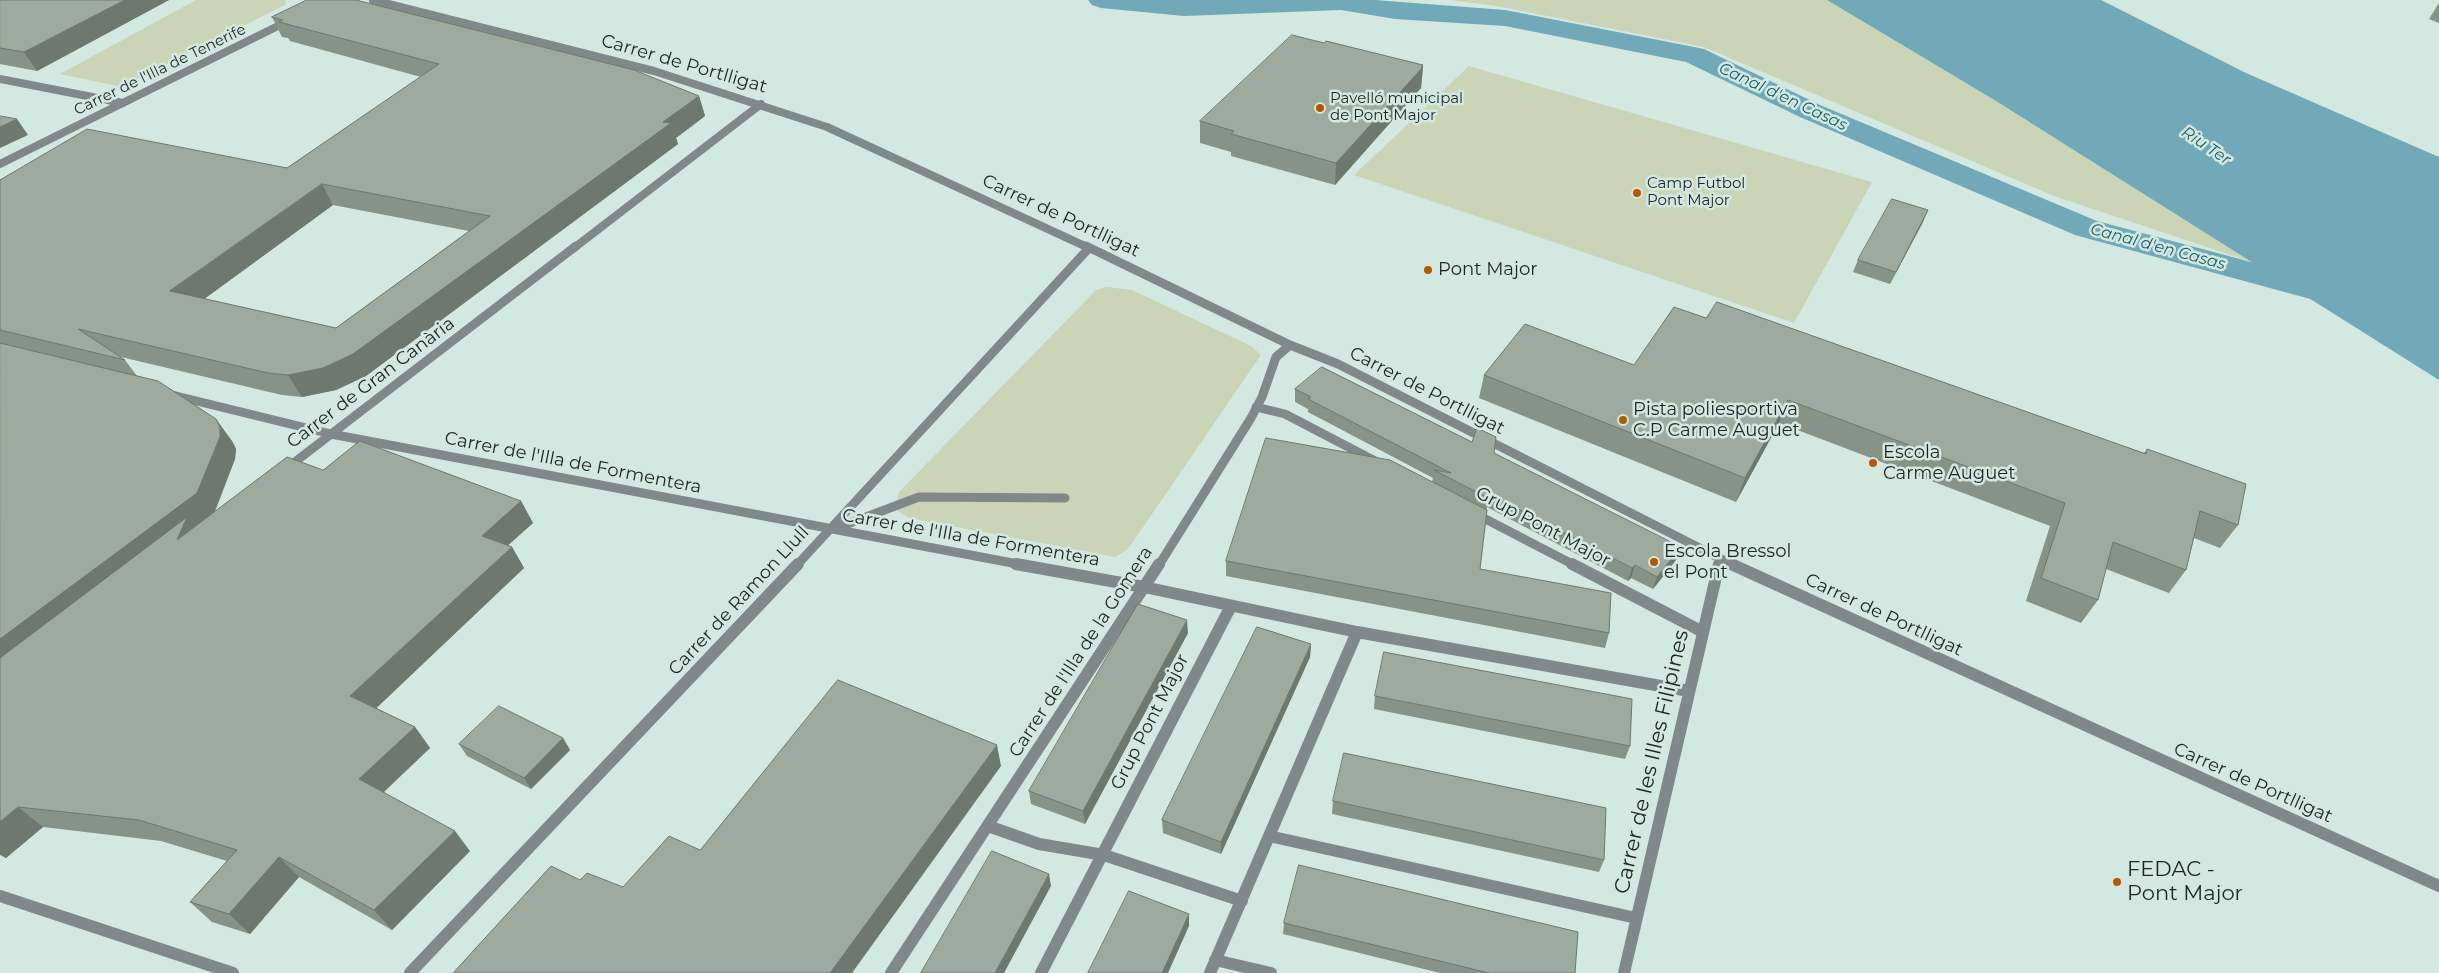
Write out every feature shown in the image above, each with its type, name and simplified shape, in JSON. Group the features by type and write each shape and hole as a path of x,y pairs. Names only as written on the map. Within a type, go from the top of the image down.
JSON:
{"street":[{"name":"Carrer de Portlligat","path":"373,0 654,71 761,104 827,127 1089,248 1290,345 1338,364 1720,559 2439,886"},
{"name":"Carrer de l'Illa de Tenerife","path":"0,164 296,18"},
{"path":"0,79 122,103"},
{"name":"Carrer de Gran Canària","path":"281,472 761,104"},
{"name":"Carrer de Ramon Llull","path":"410,973 830,530 1089,248"},
{"name":"Carrer de l'Illa de la Gomera","path":"891,973 1144,587 1256,407 1276,357 1290,345"},
{"name":"Carrer de l'Illa de Formentera","path":"163,393 331,434 830,530 1144,587"},
{"path":"1256,407 1285,414 1390,468"},
{"path":"830,530 919,497 1065,498"},
{"name":"Grup Pont Major","path":"1468,509 1703,632"},
{"name":"Carrer de les Illes Filipines","path":"1624,973 1720,559"},
{"path":"1144,587 1357,632 1689,691"},
{"name":"Grup Pont Major","path":"1041,973 1104,855 1231,606"},
{"path":"1210,973 1357,632"},
{"path":"988,826 1040,844 1104,855 1242,901"},
{"path":"1269,836 1636,918"},
{"path":"0,896 233,973"},
{"path":"1215,960 1271,973"}],"green space":[{"path":"196,0 286,0 285,5 122,87 60,74"},
{"path":"1450,0 1827,0 1996,101 2252,262 2054,196 1704,47 1497,6"},
{"name":"Camp Futbol Pont Major","path":"1469,66 1872,182 1794,323 1354,175"},
{"path":"1106,287 1132,290 1251,346 1261,355 1128,549 1115,557 909,518 895,509 899,492 1096,290"}],"water":[{"name":"Riu Ter","path":"1827,0 2101,0 2246,73 2439,157 2439,380 1996,101"}],"building":[{"path":"0,0 125,0 24,52 0,48"},
{"path":"307,0 356,0 634,70 699,96 663,122 671,123 353,354 323,368 288,375 268,373 78,329 125,360 0,330 0,180 87,129 287,168 439,64 279,22 283,20 272,17","holes":["322,184 490,216 336,328 170,291"]},
{"name":"Pavelló municipal de Pont Major","path":"1292,35 1324,43 1326,41 1423,65 1336,163 1231,134 1234,131 1200,121"},
{"path":"0,116 17,119 0,127"},
{"path":"1892,199 1928,210 1896,272 1858,260"},
{"path":"1717,302 2146,454 2147,449 2246,484 2238,525 2200,511 2186,570 2113,542 2098,600 2041,578 2065,503 1788,400 1745,478 1484,375 1525,324 1634,365 1674,307 1706,318"},
{"path":"0,343 158,381 216,419 220,427 220,437 197,493 0,639"},
{"path":"1322,367 1472,442 1477,428 1496,437 1494,453 1681,547 1657,577 1635,565 1632,568 1489,494 1488,498 1434,470 1451,473 1308,399 1311,397 1295,389"},
{"path":"1266,438 1390,460 1487,510 1480,569 1611,593 1609,633 1226,561"},
{"path":"360,441 521,501 482,536 512,547 350,696 415,727 359,779 455,831 374,910 279,857 229,914 190,902 237,850 139,820 18,807 0,822 0,658 187,517 177,540 287,457 323,470"},
{"path":"1138,604 1187,620 1083,811 1029,791"},
{"path":"1257,627 1311,644 1221,842 1162,820"},
{"path":"1384,652 1632,699 1630,746 1375,696"},
{"path":"838,680 997,745 830,973 453,973 551,866 580,880 587,873 623,887 669,836 700,850"},
{"path":"499,706 563,738 524,778 459,744"},
{"path":"1344,753 1606,808 1604,860 1333,801"},
{"path":"992,851 1049,874 995,973 921,973"},
{"path":"1299,865 1578,932 1575,973 1489,973 1284,923"},
{"path":"1129,891 1189,914 1162,973 1088,973"}],"waterway":[{"name":"Canal d'en Casas","path":"1101,0 1184,8 1341,2 1395,11 1505,18 1694,55 1810,111 2086,228 2439,323"}],"place":[{"name":"Pavelló municipal de Pont Major","path":"1320,108"},
{"name":"Camp Futbol Pont Major","path":"1637,193"},
{"name":"Pont Major","path":"1428,270"},
{"name":"Pista poliesportiva C.P Carme Auguet","path":"1623,420"},
{"name":"Escola Carme Auguet","path":"1873,463"},
{"name":"Escola Bressol el Pont","path":"1654,562"},
{"name":"FEDAC - Pont Major","path":"2117,882"}]}
